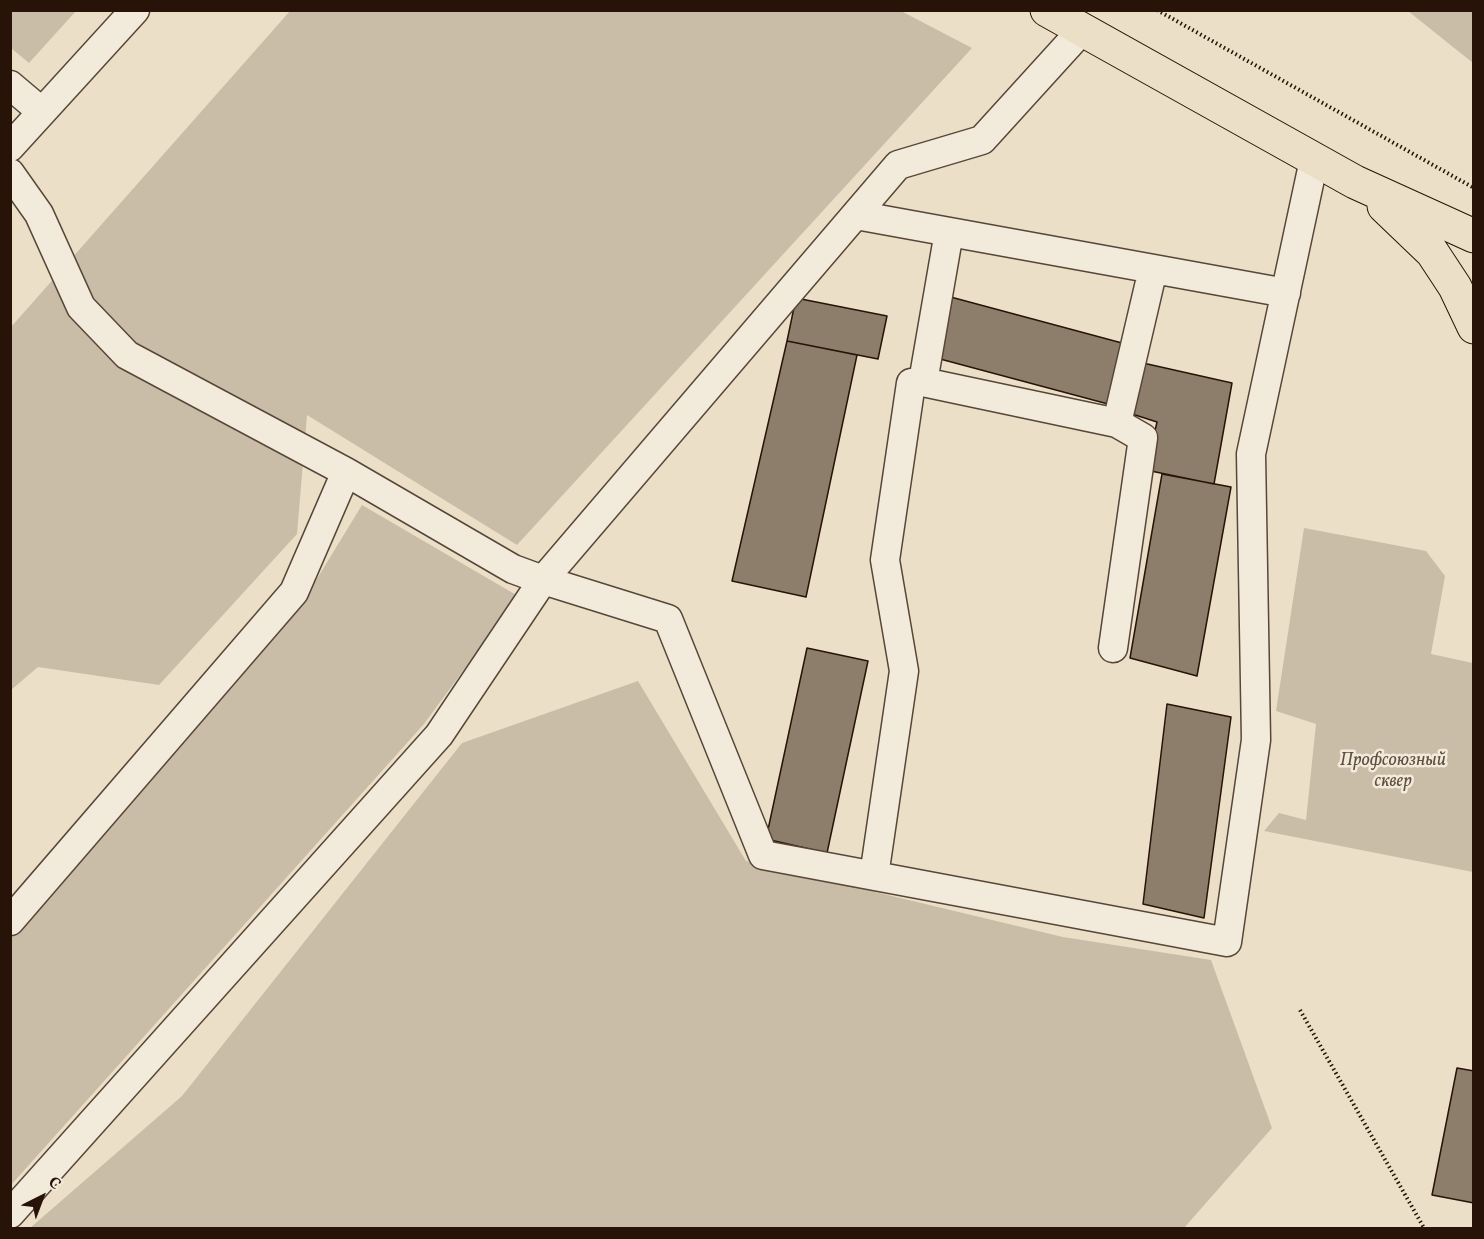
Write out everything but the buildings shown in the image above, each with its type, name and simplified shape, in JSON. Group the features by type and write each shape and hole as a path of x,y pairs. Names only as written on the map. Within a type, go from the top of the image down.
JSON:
{"main road":[{"path":"1047,10 1355,183 1473,236"},
{"path":"1355,183 1398,217 1432,252 1455,287 1473,327"}],"street":[{"path":"10,147 135,10"},
{"path":"10,1214 439,735 543,580 898,165 982,140 1082,30"},
{"path":"10,85 42,112"},
{"path":"10,173 39,214 81,307 127,355 346,472 513,569 668,619 763,855 1227,942 1256,740 1251,454 1314,160"},
{"path":"856,215 1286,293"},
{"path":"923,382 949,232"},
{"path":"1117,423 1153,269"},
{"path":"874,876 904,671 885,560 911,383 923,382 1117,423 1143,438 1113,648"},
{"path":"10,921 294,592 346,472"}],"path":[{"path":"1157,10 1473,188"},
{"path":"1300,1010 1424,1228"}],"green space":[{"path":"10,11 76,11 29,63 11,48"},
{"path":"290,11 901,11 972,48 517,545 307,415 297,534 159,685 38,667 11,690 11,327"},
{"path":"1408,11 1473,11 1473,63"},
{"path":"362,505 518,596 424,724 11,1185 11,937 304,600"},
{"name":"Профсоюзный сквер","path":"1304,528 1426,551 1445,576 1431,654 1473,663 1473,872 1264,831 1279,813 1306,820 1316,724 1276,711"},
{"path":"638,681 746,861 1063,937 1211,960 1272,1128 1184,1228 30,1228 182,1096 462,743"}]}
